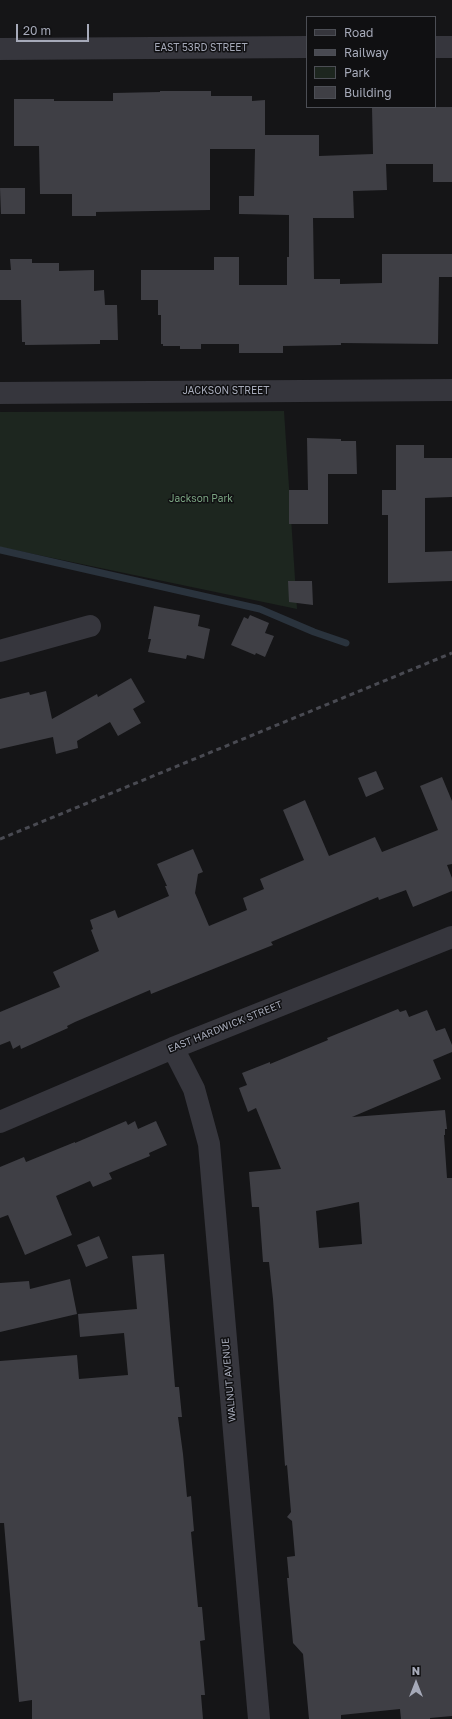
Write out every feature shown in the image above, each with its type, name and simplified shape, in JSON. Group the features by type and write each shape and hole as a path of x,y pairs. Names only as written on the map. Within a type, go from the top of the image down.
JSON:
{"street":[{"name":"EAST 53RD STREET","path":"0,48 306,47"},
{"path":"436,47 452,47"},
{"name":"JACKSON STREET","path":"0,393 452,390"},
{"path":"0,651 90,626"},
{"name":"EAST HARDWICK STREET","path":"0,1122 173,1048 452,936"},
{"name":"WALNUT AVENUE","path":"173,1048 194,1089 209,1144 259,1719"}],"green space":[{"name":"Jackson Park","path":"284,411 297,609 0,547 0,412"}],"building":[{"path":"211,91 211,96 252,96 252,101 265,100 265,135 319,135 319,156 373,154 372,108 452,107 452,182 433,182 433,164 386,164 387,190 353,191 354,218 313,218 314,279 340,279 340,284 382,283 382,254 452,254 452,277 439,277 438,344 341,343 341,345 283,346 283,353 239,353 239,344 201,344 201,349 180,349 180,346 163,346 163,344 161,344 161,315 158,315 158,300 141,300 141,270 214,270 214,257 239,257 239,285 287,285 289,215 239,214 239,196 254,196 255,149 210,149 210,210 96,212 96,216 72,216 72,194 40,194 39,146 14,146 14,99 113,101 113,93"},
{"path":"0,188 25,188 25,214 1,214"},
{"path":"10,259 32,259 32,263 59,263 59,271 94,270 94,291 104,290 105,305 117,305 118,340 100,340 100,344 25,345 25,342 22,342 21,300 0,300 0,270 11,270"},
{"path":"307,438 356,441 357,474 328,474 328,524 289,524 289,490 308,490"},
{"path":"396,445 424,445 424,458 452,458 452,497 425,498 425,552 452,551 452,581 388,583 388,515 382,515 382,490 396,490"},
{"path":"288,581 312,581 313,605 289,602"},
{"path":"154,606 200,615 198,626 210,629 204,659 187,655 186,659 148,652 151,639 148,639"},
{"path":"250,615 269,623 265,633 274,636 265,657 256,653 255,655 231,645 244,617 248,619"},
{"path":"131,678 145,702 133,709 141,723 118,736 110,722 77,741 78,748 56,754 53,737 0,749 0,699 29,692 30,695 46,691 52,719 97,694 98,697"},
{"path":"376,771 384,789 366,797 358,778"},
{"path":"442,777 452,801 452,864 447,865 452,878 452,891 413,907 406,890 379,900 378,897 271,942 273,945 151,994 150,990 75,1022 67,1026 68,1028 21,1049 20,1045 13,1049 10,1041 0,1045 0,1012 60,987 53,972 99,951 91,930 93,929 90,920 115,910 118,918 169,896 165,886 167,886 157,864 193,849 203,872 198,874 195,893 209,926 247,910 243,898 264,889 260,879 304,860 283,810 305,800 329,856 375,837 382,852 438,830 420,786"},
{"path":"398,1009 400,1012 406,1010 409,1017 427,1010 436,1031 445,1028 452,1045 452,1052 433,1060 441,1079 352,1117 445,1110 447,1129 445,1129 444,1135 447,1178 452,1178 452,1716 430,1719 401,1719 400,1709 341,1715 341,1719 309,1719 303,1654 293,1643 287,1578 289,1578 287,1557 295,1556 292,1521 287,1517 291,1512 287,1465 285,1466 273,1299 269,1262 263,1262 259,1207 252,1207 249,1172 281,1169 256,1108 248,1112 239,1088 247,1085 242,1073 270,1062 270,1064 328,1040 327,1038","holes":["359,1202 362,1244 319,1248 316,1211"]},
{"path":"126,1121 128,1125 135,1121 138,1129 156,1121 167,1145 149,1153 150,1156 109,1173 112,1179 93,1187 90,1181 56,1196 72,1235 25,1255 8,1215 0,1218 0,1167 24,1157 26,1162"},
{"path":"99,1236 108,1258 86,1267 77,1245"},
{"path":"164,1254 175,1387 179,1387 182,1417 178,1417 187,1497 191,1496 194,1531 191,1532 198,1607 202,1607 205,1640 200,1641 205,1695 201,1695 203,1719 32,1719 32,1700 19,1702 4,1523 0,1523 0,1361 77,1355 79,1379 128,1375 124,1333 80,1337 78,1314 137,1309 132,1256"},
{"path":"70,1279 77,1314 0,1332 0,1283 29,1281 30,1289"}],"waterway":[{"path":"0,550 260,609 314,632 346,643"}],"railway":[{"path":"0,839 452,653"}]}
